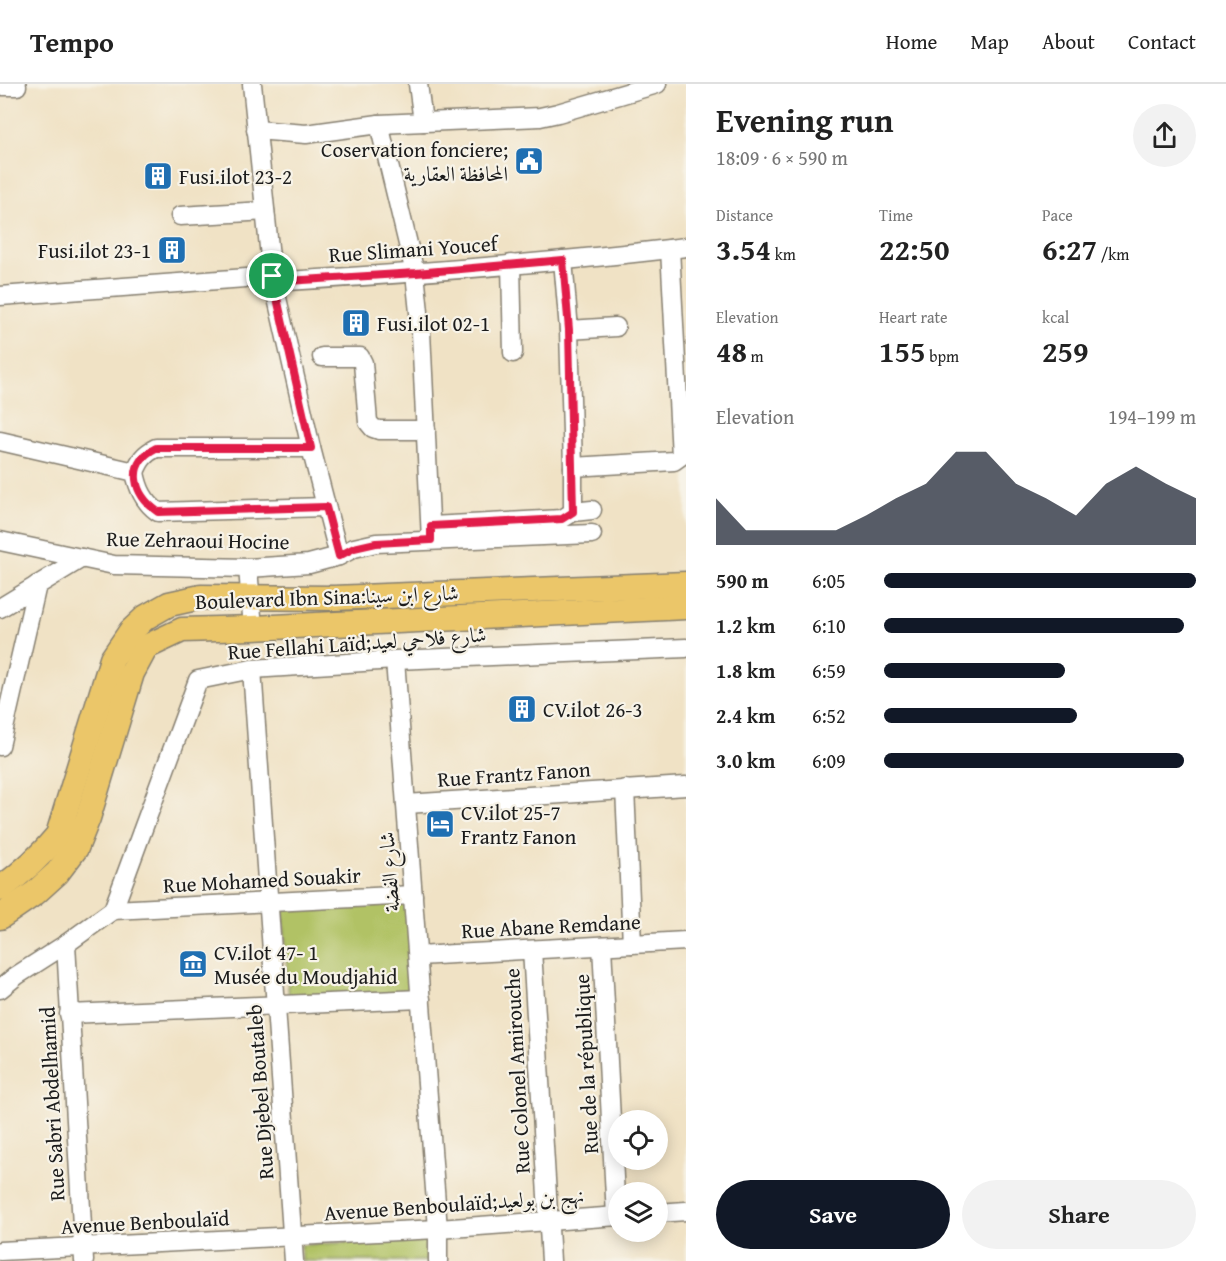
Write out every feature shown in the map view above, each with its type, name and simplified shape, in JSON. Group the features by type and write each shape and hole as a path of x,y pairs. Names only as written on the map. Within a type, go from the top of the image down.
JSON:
{"main road":[{"name":"Boulevard Ibn Sina:شارع ابن سينا","path":"0,889 38,858 58,835 112,659 130,631 146,617 169,604 201,597 334,598 686,584"},
{"name":"Boulevard Ibn Sina:شارع ابن سينا","path":"0,917 57,873 76,848 88,818 132,673 146,647 182,630 686,607"}],"street":[{"path":"252,84 272,276 326,507 332,559"},
{"path":"418,84 423,122"},
{"path":"256,130 306,134 379,124 540,117 652,85"},
{"path":"379,124 416,273 431,533"},
{"path":"180,216 265,211"},
{"path":"573,467 653,469 681,456 678,248"},
{"name":"Rue Slimani Youcef","path":"0,296 272,276 287,281 416,273 678,248"},
{"path":"563,260 569,330 573,512"},
{"path":"511,264 513,353"},
{"path":"569,330 616,327"},
{"path":"322,357 360,357 363,363 368,422 373,428 426,430"},
{"path":"0,441 135,472"},
{"path":"311,448 156,448 146,453 139,462 135,472 137,484 149,506 158,512 326,507"},
{"path":"431,533 562,519 573,512 592,510"},
{"path":"431,533 592,534"},
{"name":"Rue Zehraoui Hocine","path":"0,541 114,565 248,568 309,564 332,559 354,548 431,533"},
{"path":"0,608 82,558"},
{"path":"248,568 253,628"},
{"path":"0,746 38,585"},
{"name":"Rue Fellahi Laïd;شارع فلاحي لعيد","path":"113,910 198,680 252,669 395,660 686,648"},
{"name":"شارع الفضة","path":"395,660 438,1229 438,1261"},
{"name":"Rue Djebel Boutaleb","path":"252,669 294,1261"},
{"name":"Rue Frantz Fanon","path":"406,804 686,786"},
{"path":"625,789 633,944"},
{"name":"Rue Mohamed Souakir","path":"113,910 413,895"},
{"path":"0,989 113,910"},
{"name":"Rue Abane Remdane","path":"418,956 686,941"},
{"name":"Rue Sabri Abdelhamid","path":"66,944 84,1254"},
{"name":"Rue de la république","path":"602,946 615,1182"},
{"name":"Rue Colonel Amirouche","path":"532,950 551,1261"},
{"path":"69,1014 421,999"},
{"path":"668,1212 686,1211"},
{"name":"Avenue Benboulaïd;نهج بن بولعيد","path":"293,1237 608,1217"},
{"name":"Avenue Benboulaïd","path":"0,1251 84,1254 293,1237"}],"green space":[{"path":"409,900 415,992 289,1000 283,908"},
{"path":"428,1238 430,1261 302,1261 301,1245"}],"place":[{"name":"Coservation fonciere; المحافظة العقارية","path":"529,161"},
{"name":"Fusi.ilot 23-2","path":"158,176"},
{"name":"Fusi.ilot 23-1","path":"172,250"},
{"name":"Fusi.ilot 02-1","path":"356,323"},
{"name":"CV.ilot 26-3","path":"522,709"},
{"name":"CV.ilot 25-7 Frantz Fanon","path":"440,824"},
{"name":"CV.ilot 47- 1 Musée du Moudjahid","path":"193,964"}],"route":[{"path":"563,260 569,330 573,512 562,519 431,526 431,540 376,543 354,548 339,556 326,507 158,512 149,506 137,484 135,472 146,453 156,448 311,448 272,276 287,281 416,273 563,260"}]}
